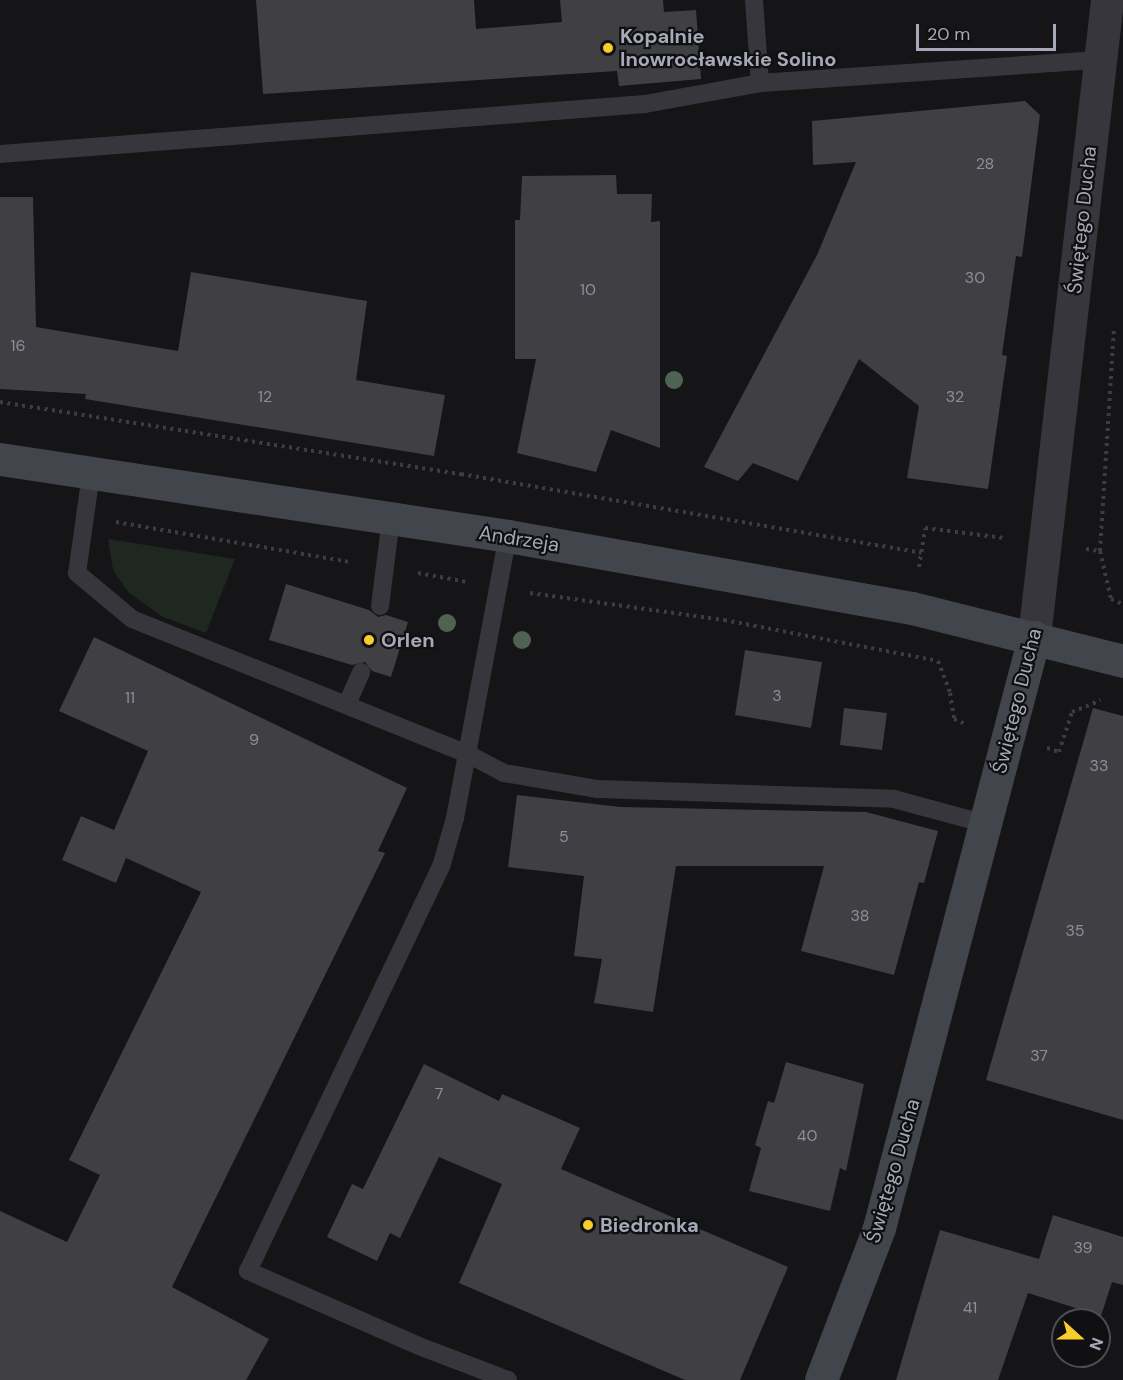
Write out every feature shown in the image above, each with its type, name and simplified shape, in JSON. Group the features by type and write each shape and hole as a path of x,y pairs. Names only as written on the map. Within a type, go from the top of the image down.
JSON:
{"street":[{"name":"Świętego Ducha","path":"821,1380 879,1228 1034,637 1107,0"},
{"name":"Andrzeja","path":"0,459 508,537 912,608 1123,661"}],"lane":[{"path":"754,0 760,83"},
{"path":"0,154 645,104 760,83 1099,60"},
{"path":"91,474 77,573 132,619 466,753 504,773 598,789 894,800 986,824"},
{"path":"380,606 391,519"},
{"path":"508,537 455,818 441,867 248,1271 419,1346 508,1380"},
{"path":"347,704 361,672"}],"path":[{"path":"1115,315 1100,552 1111,599 1123,604"},
{"path":"0,402 449,472 921,553"},
{"path":"85,517 498,588 724,620 900,652 912,608 925,528 1100,552"}],"shaded area":[{"path":"108,539 235,559 206,633 163,617 129,593 113,570"}],"building":[{"path":"256,0 474,0 476,29 562,22 560,0 663,0 664,12 696,10 701,79 619,86 617,71 263,94"},
{"path":"1025,101 1040,115 1022,257 1016,256 1002,355 1007,356 988,489 907,478 919,406 859,359 798,481 753,463 738,481 704,467 817,255 856,162 813,165 812,121"},
{"path":"616,175 617,194 652,194 651,222 660,221 660,448 611,430 596,472 517,453 536,359 515,359 515,220 520,220 522,176"},
{"path":"0,197 33,197 36,327 178,351 191,272 367,301 356,380 445,395 434,456 85,399 86,394 0,389"},
{"path":"286,584 369,610 378,617 386,615 408,622 391,677 372,671 365,662 352,665 269,640"},
{"path":"94,637 407,788 378,851 385,853 172,1287 269,1339 246,1380 0,1380 0,1211 67,1242 100,1175 69,1160 201,892 126,858 116,883 62,860 81,816 114,830 148,751 59,711"},
{"path":"745,650 822,662 811,728 735,715"},
{"path":"844,708 887,713 882,750 840,745"},
{"path":"1093,708 1123,716 1123,1120 986,1080"},
{"path":"517,795 620,807 866,812 938,831 924,883 919,882 894,975 801,951 824,866 676,866 653,1012 594,1003 602,959 574,956 584,876 508,867"},
{"path":"786,1062 864,1084 846,1171 840,1168 830,1211 749,1191 761,1148 755,1145 768,1101 774,1103"},
{"name":"Biedronka","path":"424,1064 499,1101 502,1094 580,1128 561,1169 788,1267 740,1380 685,1380 459,1283 502,1184 439,1157 400,1238 390,1233 377,1261 327,1237 352,1184 363,1189"},
{"path":"1053,1215 1123,1237 1123,1285 1112,1282 1104,1308 1076,1308 1028,1293 998,1380 896,1380 940,1230 1039,1259"}],"place":[{"name":"Kopalnie Inowrocławskie Solino","path":"608,48"},
{"name":"Orlen","path":"369,640"},
{"name":"Biedronka","path":"588,1225"}]}
